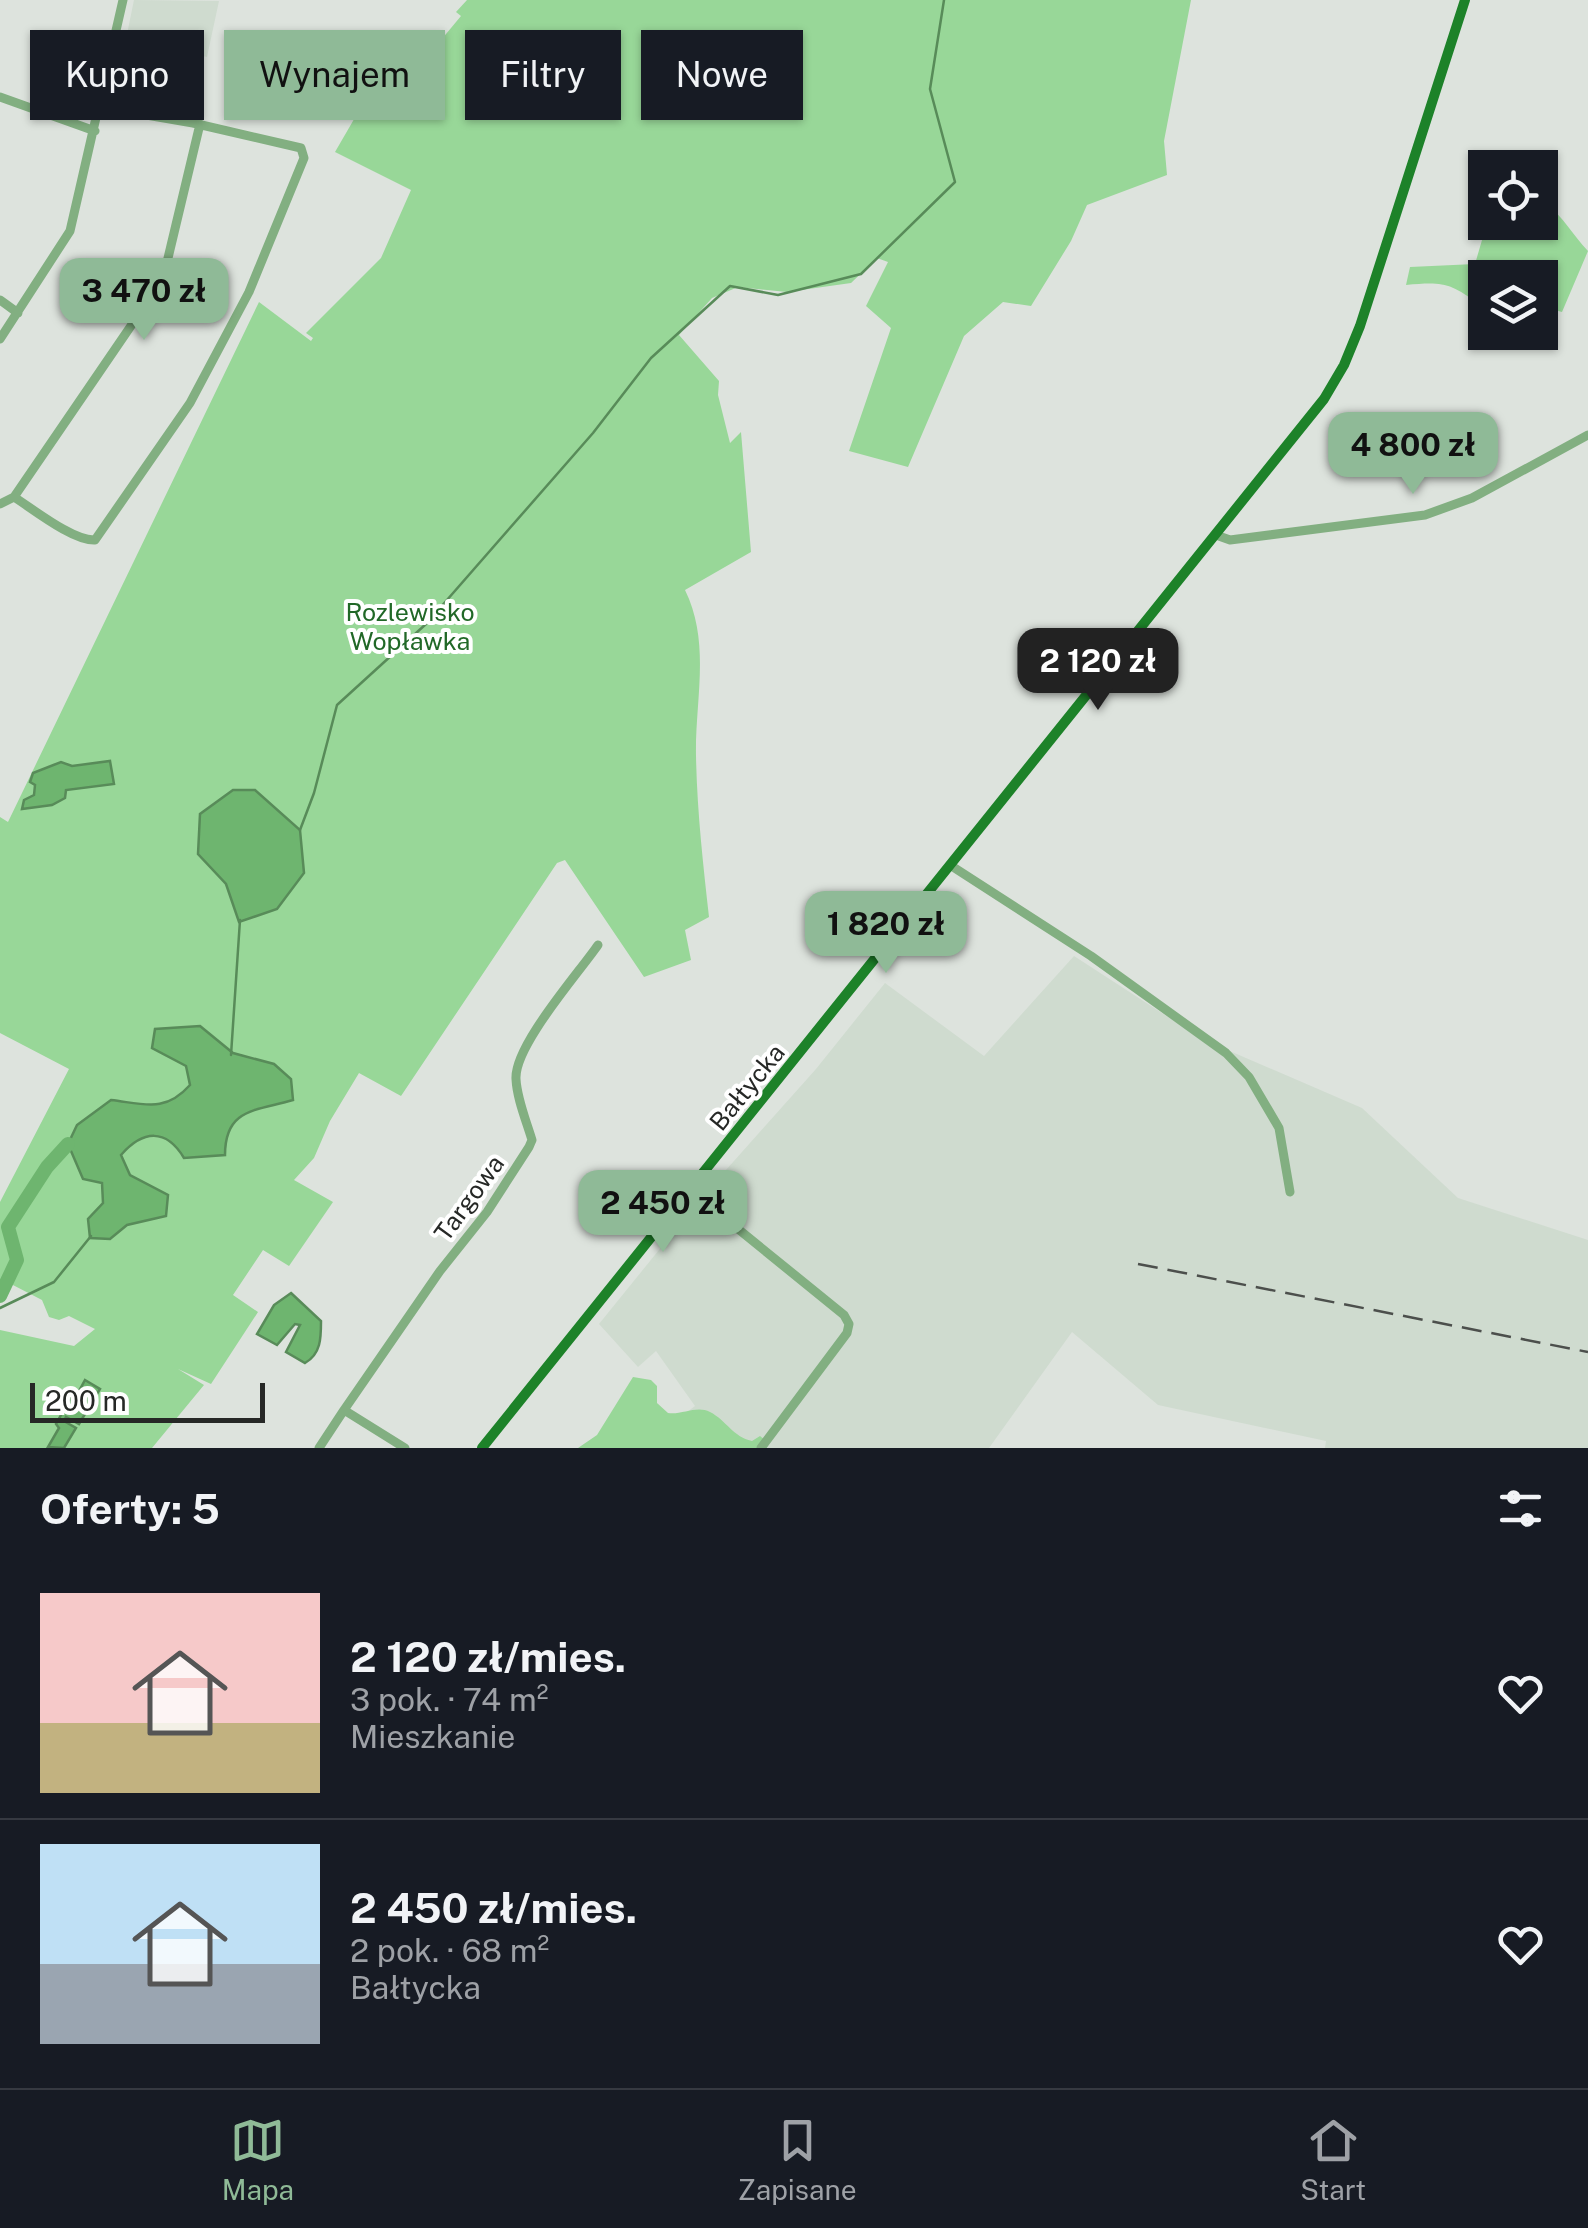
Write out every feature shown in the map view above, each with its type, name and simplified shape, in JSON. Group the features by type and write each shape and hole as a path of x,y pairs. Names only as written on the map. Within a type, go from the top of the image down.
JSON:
{"main road":[{"name":"Bałtycka","path":"482,1448 1324,400 1360,326 1465,0"}],"street":[{"path":"117,30 124,0"},
{"path":"0,97 95,131"},
{"path":"0,339 70,231 97,120"},
{"path":"14,496 70,532 88,541 95,540 190,403 248,292 304,158 301,148 176,120"},
{"path":"0,504 14,496 163,279 200,124"},
{"path":"0,300 18,313"},
{"path":"1216,535 1230,540 1425,515 1472,498 1588,436"},
{"path":"950,865 1092,956 1226,1053 1250,1077 1279,1128 1290,1192"},
{"name":"Targowa","path":"319,1448 440,1271 487,1212 529,1146 532,1140 516,1078 518,1060 598,946"},
{"path":"690,1190 844,1314 849,1324 847,1333 761,1448"},
{"path":"344,1410 405,1448"}],"shaded area":[{"path":"134,0 219,1 207,57 204,30 128,30"},
{"path":"110,761 114,784 66,790 65,798 52,805 22,809 24,800 34,795 35,785 30,782 33,773 61,762 72,766"},
{"path":"233,790 255,790 300,830 304,873 277,909 239,922 226,884 198,854 200,814"},
{"path":"1074,956 1202,1039 1362,1108 1458,1198 1588,1240 1588,1448 1325,1448 1326,1441 1158,1405 1072,1332 989,1448 695,1448 678,1419 695,1406 656,1351 638,1367 599,1324 885,983 984,1056"},
{"path":"200,1026 233,1053 274,1064 291,1079 293,1100 255,1110 237,1120 230,1128 225,1155 184,1158 170,1141 154,1136 129,1147 121,1155 130,1175 168,1195 166,1216 127,1225 110,1239 90,1238 88,1219 103,1203 102,1183 83,1179 68,1144 77,1125 111,1100 154,1104 181,1094 190,1085 186,1066 152,1048 155,1029"},
{"path":"291,1293 321,1321 317,1350 305,1363 286,1352 300,1325 295,1324 277,1345 257,1334 274,1305"},
{"path":"85,1380 100,1389 79,1424 66,1417 64,1421 76,1428 64,1448 48,1447 59,1428 56,1424"}],"green space":[{"name":"Rozlewisko Wopławka","path":"467,0 1191,0 1164,141 1167,175 1087,205 1071,241 1031,306 1003,302 964,336 908,467 849,451 891,328 866,306 888,262 877,258 851,283 787,292 738,287 712,298 679,335 719,381 718,395 730,443 741,432 751,552 685,590 698,630 700,651 697,776 709,917 685,930 691,960 644,977 565,860 557,863 401,1096 359,1073 330,1121 314,1158 294,1180 333,1202 289,1266 263,1250 233,1295 258,1312 211,1384 178,1369 204,1385 152,1448 0,1448 0,1330 74,1346 95,1329 69,1316 59,1320 49,1317 42,1300 9,1283 0,1296 0,1202 69,1069 0,1033 0,817 8,822 259,302 311,341 313,338 306,333 381,258 411,190 335,152 354,120 445,120 445,35 461,16 456,12"},
{"path":"1558,215 1588,251 1562,312 1558,311 1558,260 1476,260 1482,240 1558,240"},
{"path":"1468,264 1468,297 1445,285 1406,285 1410,267"},
{"path":"633,1377 651,1380 657,1386 657,1403 668,1413 705,1410 745,1439 752,1441 760,1436 765,1440 759,1448 578,1448 597,1435"}],"waterway":[{"path":"300,830 337,705 426,624 593,433 651,358 730,286 778,295 861,274 955,182 930,89 944,0"},
{"path":"231,1055 240,920"},
{"path":"0,1296 17,1260 8,1227 47,1167 68,1144"},
{"path":"0,1308 54,1282 91,1236"}],"railway":[{"path":"1138,1264 1588,1352"}]}
